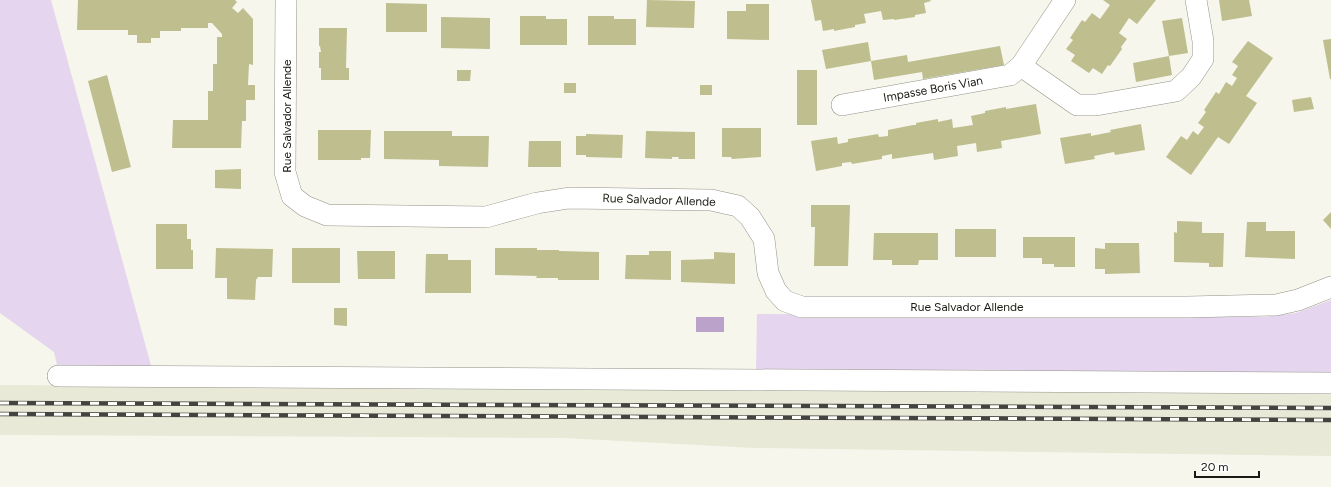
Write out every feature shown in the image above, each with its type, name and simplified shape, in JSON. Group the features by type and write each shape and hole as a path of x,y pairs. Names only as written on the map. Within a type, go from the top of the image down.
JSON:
{"street":[{"name":"Rue Salvador Allende","path":"286,0 286,172 292,196 305,206 327,215 486,217 537,203 569,198 711,200 738,206 750,217 764,239 768,273 776,291 785,301 802,307 1276,306 1298,300 1331,287"},
{"name":"Impasse Boris Vian","path":"842,105 1010,75 1021,66 1066,0"},
{"path":"1021,66 1077,105 1096,105 1176,91 1191,77 1203,59 1203,41 1196,0"},
{"path":"58,376 1331,383"}],"shaded area":[{"path":"0,0 51,0 152,369 58,369 54,352 0,313"},
{"path":"1331,300 1331,373 756,370 757,314 1264,317 1296,313"},
{"path":"696,317 724,317 724,332 696,332"},
{"path":"1331,373 1331,456 755,448 564,438 0,435 0,385 156,386"}],"building":[{"path":"78,0 235,0 237,2 232,8 238,13 243,8 253,19 253,65 249,64 248,85 255,85 255,100 246,100 246,121 242,121 241,148 172,148 173,120 208,120 208,91 213,91 213,64 217,64 217,37 222,37 222,34 212,23 208,23 208,28 181,28 181,31 160,31 160,38 151,38 151,43 137,43 137,35 128,35 128,30 77,30"},
{"path":"647,0 695,1 694,28 646,27"},
{"path":"811,0 931,1 924,3 926,13 915,15 915,17 883,20 881,11 864,14 866,23 855,25 855,27 834,31 834,29 823,31 821,20 815,21"},
{"path":"1103,0 1156,0 1137,24 1129,18 1119,33 1127,39 1110,66 1108,65 1102,74 1093,68 1089,73 1071,61 1075,55 1066,49 1073,40 1070,38 1082,20 1085,22 1092,13 1100,19 1110,5"},
{"path":"1219,0 1249,0 1252,16 1222,21"},
{"path":"386,3 427,4 427,32 386,32"},
{"path":"746,4 769,4 769,40 727,39 727,11 746,11"},
{"path":"520,16 546,16 546,19 567,19 567,45 520,45"},
{"path":"588,16 614,16 614,19 636,19 636,45 588,45"},
{"path":"441,17 490,18 490,49 441,48"},
{"path":"1182,18 1188,53 1169,56 1162,21"},
{"path":"319,28 347,28 346,68 349,68 349,80 321,80 321,68 319,68 319,52 321,52 319,46"},
{"path":"1331,39 1331,79 1330,79 1323,40"},
{"path":"1248,41 1273,58 1246,96 1257,103 1229,144 1218,137 1191,175 1166,157 1181,136 1187,140 1193,131 1198,135 1204,127 1198,123 1206,112 1204,110 1216,92 1219,94 1226,82 1232,86 1237,78 1232,75 1238,66 1232,62"},
{"path":"868,42 871,61 826,69 822,50"},
{"path":"1000,46 1004,65 923,79 922,72 874,80 871,61 907,55 908,62"},
{"path":"1169,56 1172,75 1136,82 1133,63"},
{"path":"457,70 471,70 470,81 457,81"},
{"path":"797,70 817,70 817,125 797,125"},
{"path":"107,75 131,167 112,172 88,81"},
{"path":"564,83 576,83 576,93 564,93"},
{"path":"700,85 712,85 712,95 700,95"},
{"path":"1311,97 1314,109 1294,112 1292,100"},
{"path":"1036,104 1041,134 1001,141 1002,148 977,152 976,143 957,146 958,156 934,160 933,153 892,159 892,154 882,156 882,159 852,164 851,162 842,163 842,166 816,171 811,141 837,137 838,144 848,142 848,139 878,134 879,137 888,136 888,130 938,119 938,122 952,119 953,128 973,125 971,116 985,113 985,111"},
{"path":"1141,124 1145,150 1115,155 1114,152 1094,156 1095,159 1065,164 1060,138 1091,133 1091,136 1111,132 1110,130"},
{"path":"722,128 761,128 761,157 732,159 731,157 722,157"},
{"path":"318,130 371,130 370,158 361,158 361,160 318,160"},
{"path":"384,131 452,131 452,136 489,136 488,167 439,166 439,160 384,159"},
{"path":"646,131 695,132 695,159 678,159 679,157 672,157 672,159 645,158"},
{"path":"586,134 623,135 622,158 586,157 586,155 576,155 576,136 586,136"},
{"path":"529,141 561,141 561,167 528,167"},
{"path":"241,169 241,189 215,188 215,170"},
{"path":"811,205 850,205 848,266 814,266 815,227 811,227"},
{"path":"1331,212 1331,229 1323,220"},
{"path":"1177,221 1202,222 1202,233 1224,233 1223,267 1209,267 1209,263 1174,262 1174,232 1177,233"},
{"path":"1247,222 1266,222 1266,231 1295,231 1295,259 1245,257"},
{"path":"156,224 187,224 187,239 191,239 191,250 193,250 193,269 156,269"},
{"path":"955,229 996,229 996,257 955,257"},
{"path":"874,233 938,233 938,260 919,260 918,265 892,265 892,260 873,260"},
{"path":"1023,237 1075,237 1075,267 1054,267 1054,264 1042,264 1042,258 1023,258"},
{"path":"1105,243 1139,243 1140,273 1105,274 1105,269 1095,269 1095,248 1105,249"},
{"path":"216,248 273,249 272,277 258,277 256,280 255,300 227,299 227,278 215,278"},
{"path":"292,248 340,248 340,283 292,283"},
{"path":"495,248 537,248 537,250 599,252 599,280 558,280 558,278 536,278 537,276 495,275"},
{"path":"357,251 395,251 395,279 358,279"},
{"path":"649,251 671,251 671,280 625,279 626,255 649,255"},
{"path":"714,252 735,253 735,284 681,282 681,260 714,259"},
{"path":"426,254 448,254 448,260 471,260 471,293 425,293"},
{"path":"334,308 347,308 347,326 334,325"}],"railway":[{"path":"0,403 1331,408"},
{"path":"0,414 1331,420"}]}
